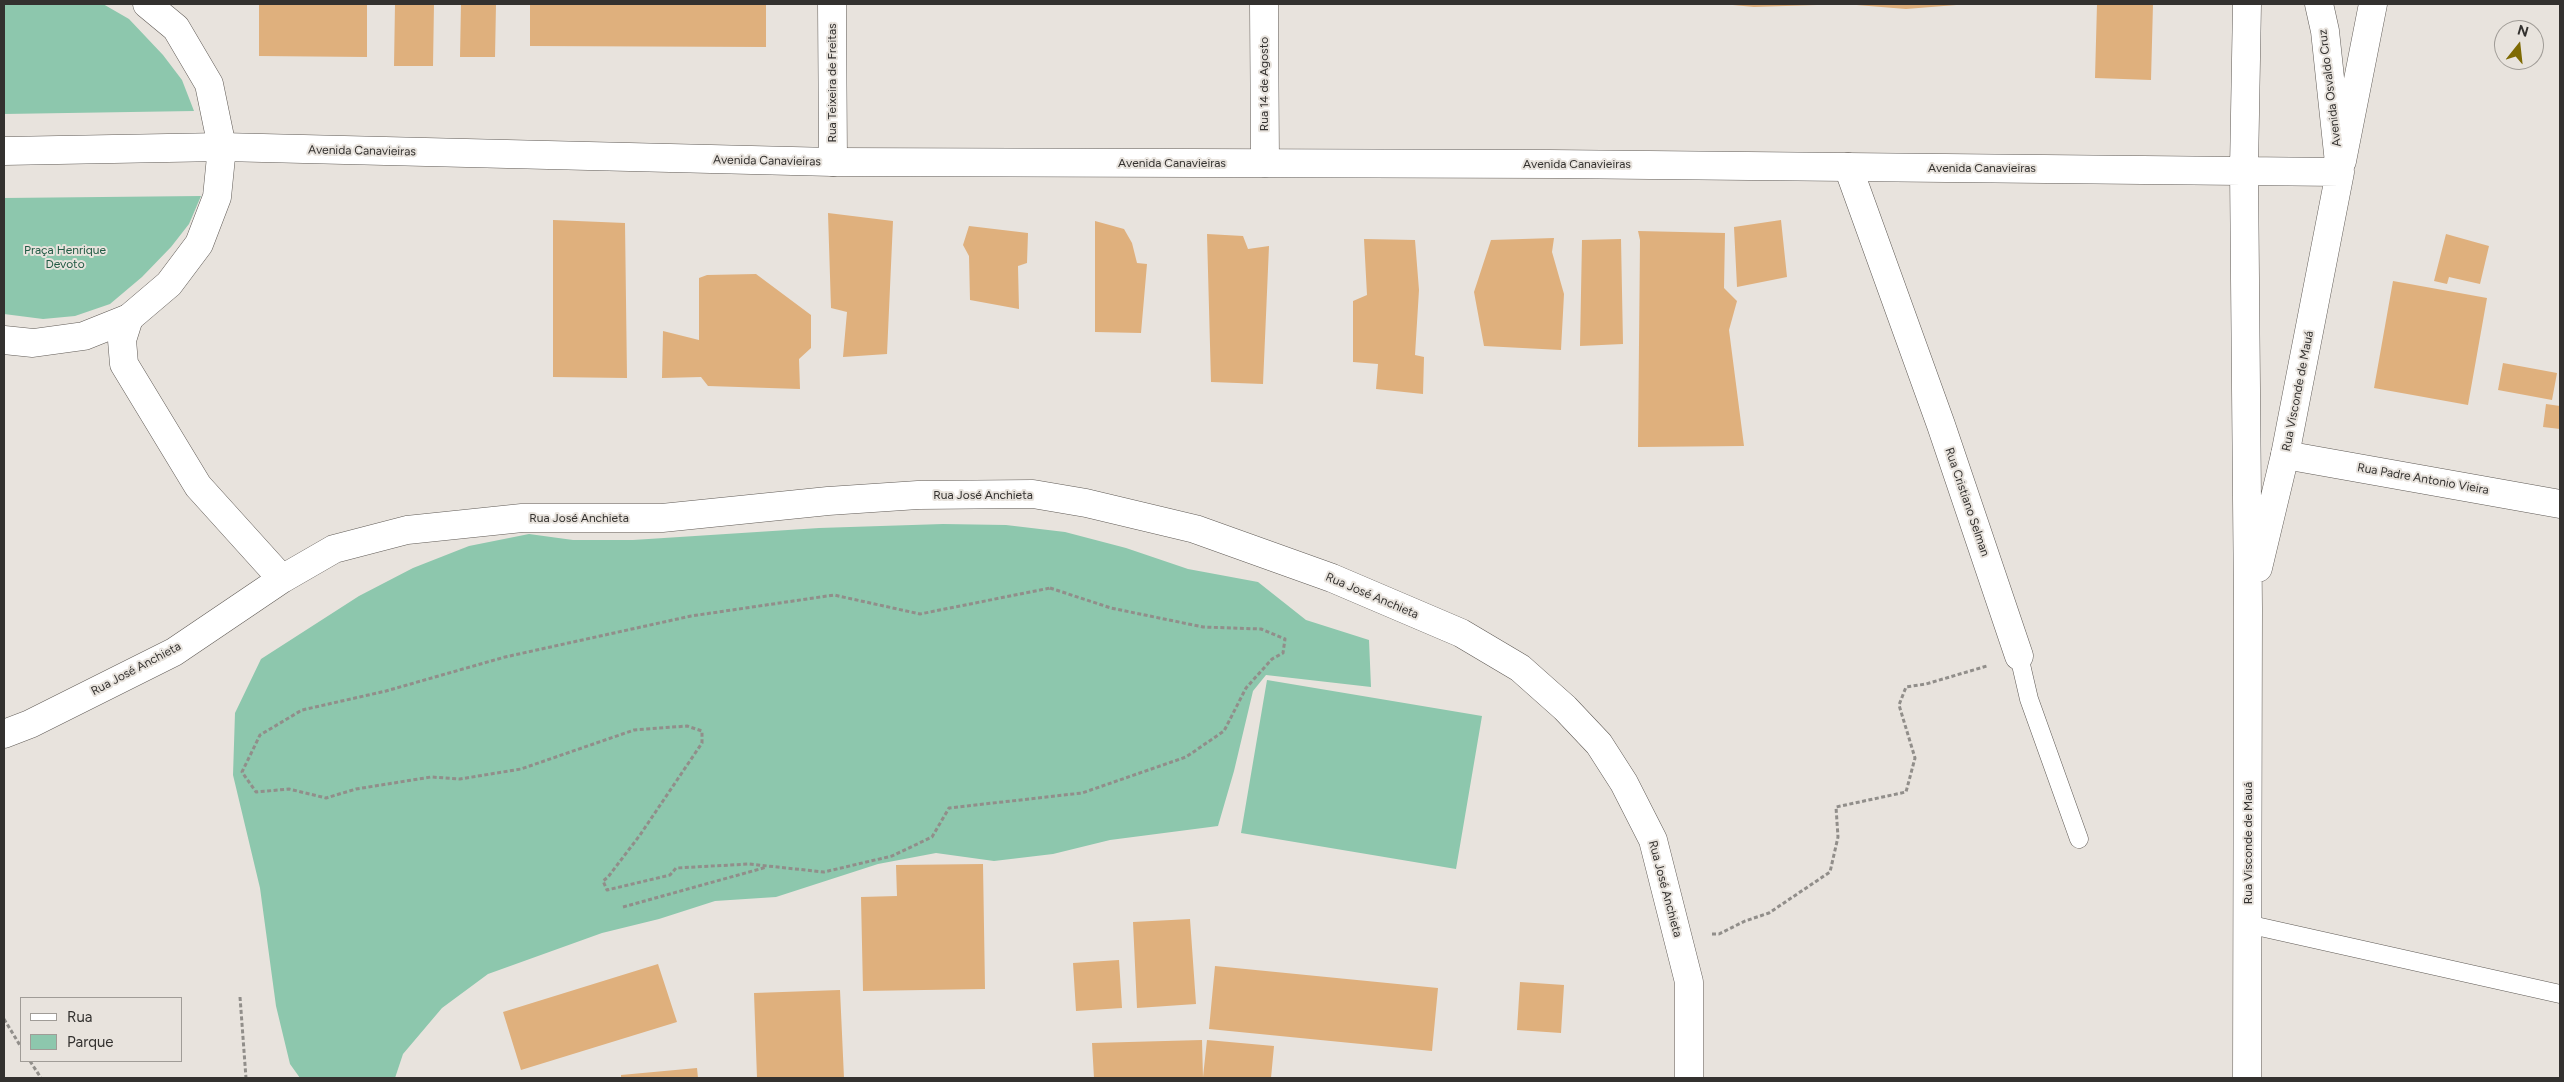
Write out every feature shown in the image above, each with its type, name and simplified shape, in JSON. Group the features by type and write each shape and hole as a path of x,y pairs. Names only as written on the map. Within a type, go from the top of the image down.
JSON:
{"street":[{"path":"4,340 33,344 84,336 130,318 169,284 199,244 217,197 222,147 209,84 176,28 146,4"},
{"name":"Rua Teixeira de Freitas","path":"832,4 833,162"},
{"name":"Rua 14 de Agosto","path":"1264,4 1265,163"},
{"path":"2244,169 2247,4"},
{"name":"Avenida Osvaldo Cruz","path":"2319,4 2325,31 2340,172"},
{"name":"Rua Visconde de Mauá","path":"2248,608 2285,454 2373,4"},
{"name":"Avenida Canavieiras","path":"4,151 222,147 833,162 2244,169 2340,172"},
{"name":"Rua Cristiano Selman","path":"1848,167 1941,425 2019,656"},
{"name":"Rua Visconde de Mauá","path":"2244,169 2248,608 2247,1078"},
{"path":"130,318 122,340 124,364 198,486 282,579"},
{"name":"Rua Padre Antonio Vieira","path":"2285,454 2560,504"},
{"name":"Rua José Anchieta","path":"4,734 30,724 174,652 282,579 334,549 407,530 522,518 662,518 828,501 918,495 1034,494 1086,504 1194,530 1332,578 1460,633 1520,668 1565,708 1599,744 1624,783 1652,840 1689,982 1689,1078"}],"lane":[{"name":"Rua Cristiano Selman","path":"2019,656 2029,699 2079,839"},
{"path":"2247,924 2560,994"}],"path":[{"path":"623,907 770,866 824,872 892,856 932,837 949,808 1082,793 1186,757 1224,731 1246,688 1272,659 1282,653 1285,638 1261,630 1204,627 1112,608 1050,588 920,614 834,595 691,616 505,657 386,691 302,710 260,735 242,772 256,792 289,789 326,798 356,789 422,779 460,779 521,769 634,730 687,726 702,731 702,743 640,835 603,881 606,890 670,875 676,868 749,864 770,866"},
{"path":"1680,943 1700,934 1719,934 1745,921 1770,913 1789,899 1813,886 1830,872 1838,837 1836,807 1906,792 1915,758 1899,705 1906,687 1926,684 2019,656"},
{"path":"240,997 246,1078"},
{"path":"4,1019 20,1045"},
{"path":"31,1062 41,1078"}],"green space":[{"path":"4,4 103,4 129,19 163,55 182,80 194,111 4,114"},
{"name":"Praça Henrique Devoto","path":"201,196 189,224 171,247 142,277 110,304 75,316 43,319 4,314 4,198"},
{"path":"943,524 1006,525 1065,532 1126,548 1188,569 1258,582 1306,620 1369,640 1371,687 1266,675 1253,691 1234,771 1218,826 1110,840 1053,854 994,861 936,853 878,864 776,897 715,901 659,919 602,933 488,974 442,1008 403,1054 395,1078 300,1078 290,1064 276,1006 260,888 233,775 235,713 261,659 359,596 413,568 469,546 529,534 573,540 633,540 819,528"},
{"path":"1267,680 1482,716 1456,869 1241,833"}],"building":[{"path":"259,4 367,4 367,57 259,56"},
{"path":"395,4 434,4 433,66 394,66"},
{"path":"461,4 496,4 495,57 460,57"},
{"path":"530,4 766,4 766,47 530,46"},
{"path":"1722,4 1817,4 1817,5 1754,7"},
{"path":"1844,4 1969,4 1906,9"},
{"path":"2097,4 2153,4 2151,80 2095,78"},
{"path":"828,213 893,221 887,354 843,357 847,312 831,308"},
{"path":"553,220 625,223 627,378 553,377"},
{"path":"1781,220 1787,277 1737,287 1734,227"},
{"path":"1095,221 1124,229 1132,243 1137,263 1147,264 1141,333 1095,332"},
{"path":"969,226 1028,233 1027,263 1018,266 1019,309 970,300 969,256 963,245"},
{"path":"1638,231 1725,233 1724,288 1737,301 1729,330 1744,446 1638,447 1640,240"},
{"path":"1207,234 1243,236 1248,249 1269,246 1263,384 1211,382"},
{"path":"2446,234 2489,246 2480,284 2449,277 2447,284 2434,281"},
{"path":"1554,238 1552,252 1564,294 1561,350 1484,346 1474,292 1491,240"},
{"path":"1364,239 1415,240 1419,290 1415,355 1424,357 1423,394 1376,389 1378,364 1353,362 1353,301 1367,295"},
{"path":"1621,239 1623,344 1580,346 1582,240"},
{"path":"756,274 811,315 811,348 799,359 800,389 708,386 701,377 662,378 663,331 699,340 699,278 707,275"},
{"path":"2393,281 2487,298 2468,405 2374,388"},
{"path":"2503,363 2557,373 2552,400 2498,390"},
{"path":"2546,404 2560,406 2560,429 2543,427"},
{"path":"983,864 985,989 863,991 861,897 897,896 896,865"},
{"path":"1190,919 1196,1004 1137,1008 1133,922"},
{"path":"1119,960 1122,1008 1076,1011 1073,963"},
{"path":"658,964 677,1022 521,1070 503,1012"},
{"path":"1215,966 1438,988 1432,1051 1209,1029"},
{"path":"1520,982 1564,985 1561,1033 1517,1030"},
{"path":"840,990 844,1078 757,1078 754,993"},
{"path":"1202,1040 1203,1078 1094,1078 1092,1043"},
{"path":"1207,1040 1274,1046 1271,1078 1203,1077"},
{"path":"697,1068 698,1078 621,1078 621,1075"}]}
